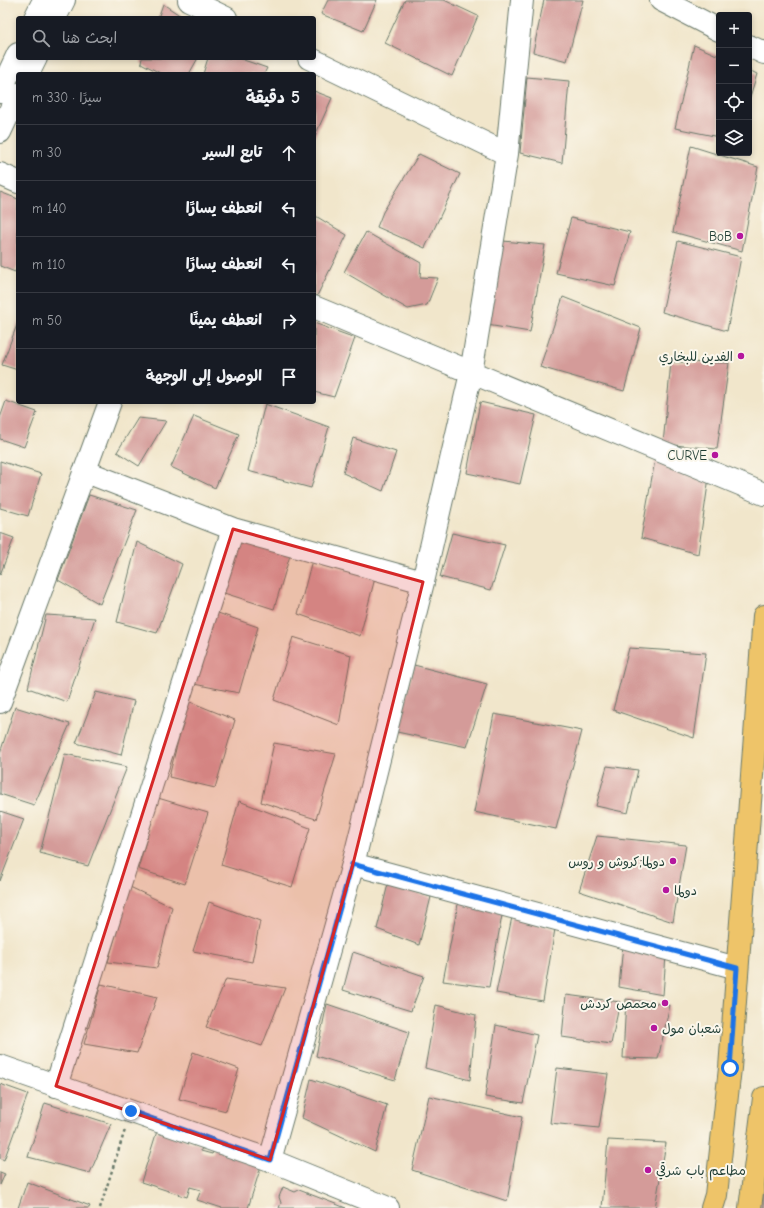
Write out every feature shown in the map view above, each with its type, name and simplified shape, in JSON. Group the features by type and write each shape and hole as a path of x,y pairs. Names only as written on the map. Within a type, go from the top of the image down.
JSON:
{"main road":[{"path":"712,1208 716,1195 730,1068 764,616"},
{"path":"750,1208 764,1098"}],"street":[{"path":"36,16 44,0"},
{"path":"56,16 64,0"},
{"path":"189,0 222,16"},
{"path":"270,1160 352,864 423,582 471,373 507,154 522,0"},
{"path":"661,0 716,28"},
{"path":"752,47 764,53"},
{"path":"0,92 16,58"},
{"path":"29,72 35,60"},
{"path":"313,60 507,154"},
{"path":"0,132 16,98"},
{"path":"0,174 16,181"},
{"path":"316,309 764,494"},
{"path":"0,702 109,404"},
{"path":"84,471 233,529 423,582"},
{"path":"56,1086 233,529"},
{"path":"352,864 737,968"},
{"path":"0,1066 270,1160 388,1208"}],"path":[{"path":"100,1208 131,1111"}],"highlighted area":[{"path":"233,529 423,582 353,864 270,1160 56,1086"}],"building":[{"path":"328,0 377,0 363,31 321,14"},
{"path":"405,0 444,0 478,16 452,76 385,43"},
{"path":"544,0 583,0 567,61 533,52"},
{"path":"163,4 181,16 159,16"},
{"path":"694,45 716,55 716,136 675,128"},
{"path":"142,60 197,60 190,72 158,72 141,63"},
{"path":"207,60 244,60 267,68 265,72 204,72"},
{"path":"752,72 757,74 752,90"},
{"path":"527,77 569,81 562,163 520,153"},
{"path":"316,92 332,98 316,134"},
{"path":"691,146 716,154 716,156 723,156 758,167 742,251 673,232"},
{"path":"419,154 460,174 425,248 377,227 383,212"},
{"path":"0,192 16,198 16,270 15,272 0,266"},
{"path":"316,216 347,235 316,298"},
{"path":"571,218 630,232 615,286 556,273"},
{"path":"366,232 421,263 420,277 438,278 427,305 408,309 344,272"},
{"path":"503,241 545,245 530,332 487,325"},
{"path":"678,241 741,257 727,331 662,312"},
{"path":"563,297 641,328 624,391 540,367"},
{"path":"316,324 355,338 334,397 316,392"},
{"path":"16,327 16,369 2,365"},
{"path":"671,362 729,363 717,449 663,444"},
{"path":"6,401 37,412 24,447 0,439 0,418"},
{"path":"480,402 536,415 520,484 467,473"},
{"path":"265,404 329,427 311,488 248,471"},
{"path":"194,416 239,434 215,488 171,467"},
{"path":"138,418 166,421 139,466 117,452"},
{"path":"353,438 396,452 383,491 343,473"},
{"path":"655,460 709,477 698,554 641,538"},
{"path":"0,461 41,474 28,516 0,508"},
{"path":"89,495 137,510 100,604 58,580"},
{"path":"0,533 14,538 0,575"},
{"path":"452,533 505,545 491,590 440,577"},
{"path":"239,538 291,552 274,609 221,592"},
{"path":"137,542 182,564 157,633 117,622"},
{"path":"312,560 375,578 360,636 298,614"},
{"path":"215,612 258,627 239,693 194,684"},
{"path":"46,615 95,618 67,702 28,688"},
{"path":"293,637 351,655 339,725 274,700"},
{"path":"629,648 706,653 694,738 613,710"},
{"path":"414,665 487,684 467,747 397,732"},
{"path":"96,692 134,701 121,755 76,743"},
{"path":"188,701 235,720 215,788 169,777"},
{"path":"15,707 70,724 34,805 0,794 0,753"},
{"path":"494,714 582,731 556,829 474,812"},
{"path":"274,743 336,754 316,819 261,802"},
{"path":"65,754 127,767 88,866 40,853"},
{"path":"607,766 638,770 628,813 596,806"},
{"path":"158,798 208,813 185,884 138,869"},
{"path":"239,801 310,828 292,887 221,865"},
{"path":"0,811 24,819 0,881"},
{"path":"597,836 686,845 673,922 579,891"},
{"path":"388,884 431,897 419,945 377,929"},
{"path":"130,887 172,907 157,968 108,962"},
{"path":"459,899 503,910 489,987 443,981"},
{"path":"209,902 260,921 252,962 193,951"},
{"path":"512,917 555,929 543,1001 496,993"},
{"path":"623,945 666,955 663,995 619,987"},
{"path":"353,952 424,976 411,1011 343,990"},
{"path":"226,979 285,988 262,1046 206,1027"},
{"path":"101,984 157,997 137,1053 84,1044"},
{"path":"566,995 620,1002 611,1044 562,1037"},
{"path":"626,999 670,1005 658,1059 623,1058"},
{"path":"327,1004 409,1032 395,1080 316,1056"},
{"path":"436,1005 476,1015 470,1080 425,1068"},
{"path":"496,1025 537,1035 523,1103 485,1097"},
{"path":"193,1052 239,1069 226,1111 179,1099"},
{"path":"557,1068 608,1074 599,1128 550,1123"},
{"path":"311,1079 387,1105 375,1152 302,1118"},
{"path":"0,1084 28,1094 4,1160 0,1158"},
{"path":"429,1096 522,1117 507,1201 412,1170"},
{"path":"45,1103 111,1124 90,1173 28,1157"},
{"path":"157,1131 202,1145 201,1151 212,1154 215,1148 262,1163 248,1208 222,1208 197,1200 201,1190 190,1187 187,1197 141,1182"},
{"path":"608,1140 666,1143 655,1208 602,1208"},
{"path":"764,1169 764,1208 756,1208"},
{"path":"0,1172 5,1174 0,1185"},
{"path":"27,1182 90,1206 89,1208 18,1208"},
{"path":"283,1187 295,1192 299,1190 346,1208 279,1208 281,1203 279,1197"}],"place":[{"name":"BoB","path":"740,236"},
{"name":"الفدين للبخاري","path":"741,356"},
{"name":"CURVE","path":"715,455"},
{"name":"دولما;كروش و روس","path":"673,861"},
{"name":"دولما","path":"666,890"},
{"name":"محمص كردش","path":"665,1003"},
{"name":"شعبان مول","path":"654,1028"},
{"name":"مطاعم باب شرقي","path":"648,1170"}],"route":[{"path":"131,1111 270,1160 352,864 737,968 730,1068"}]}
